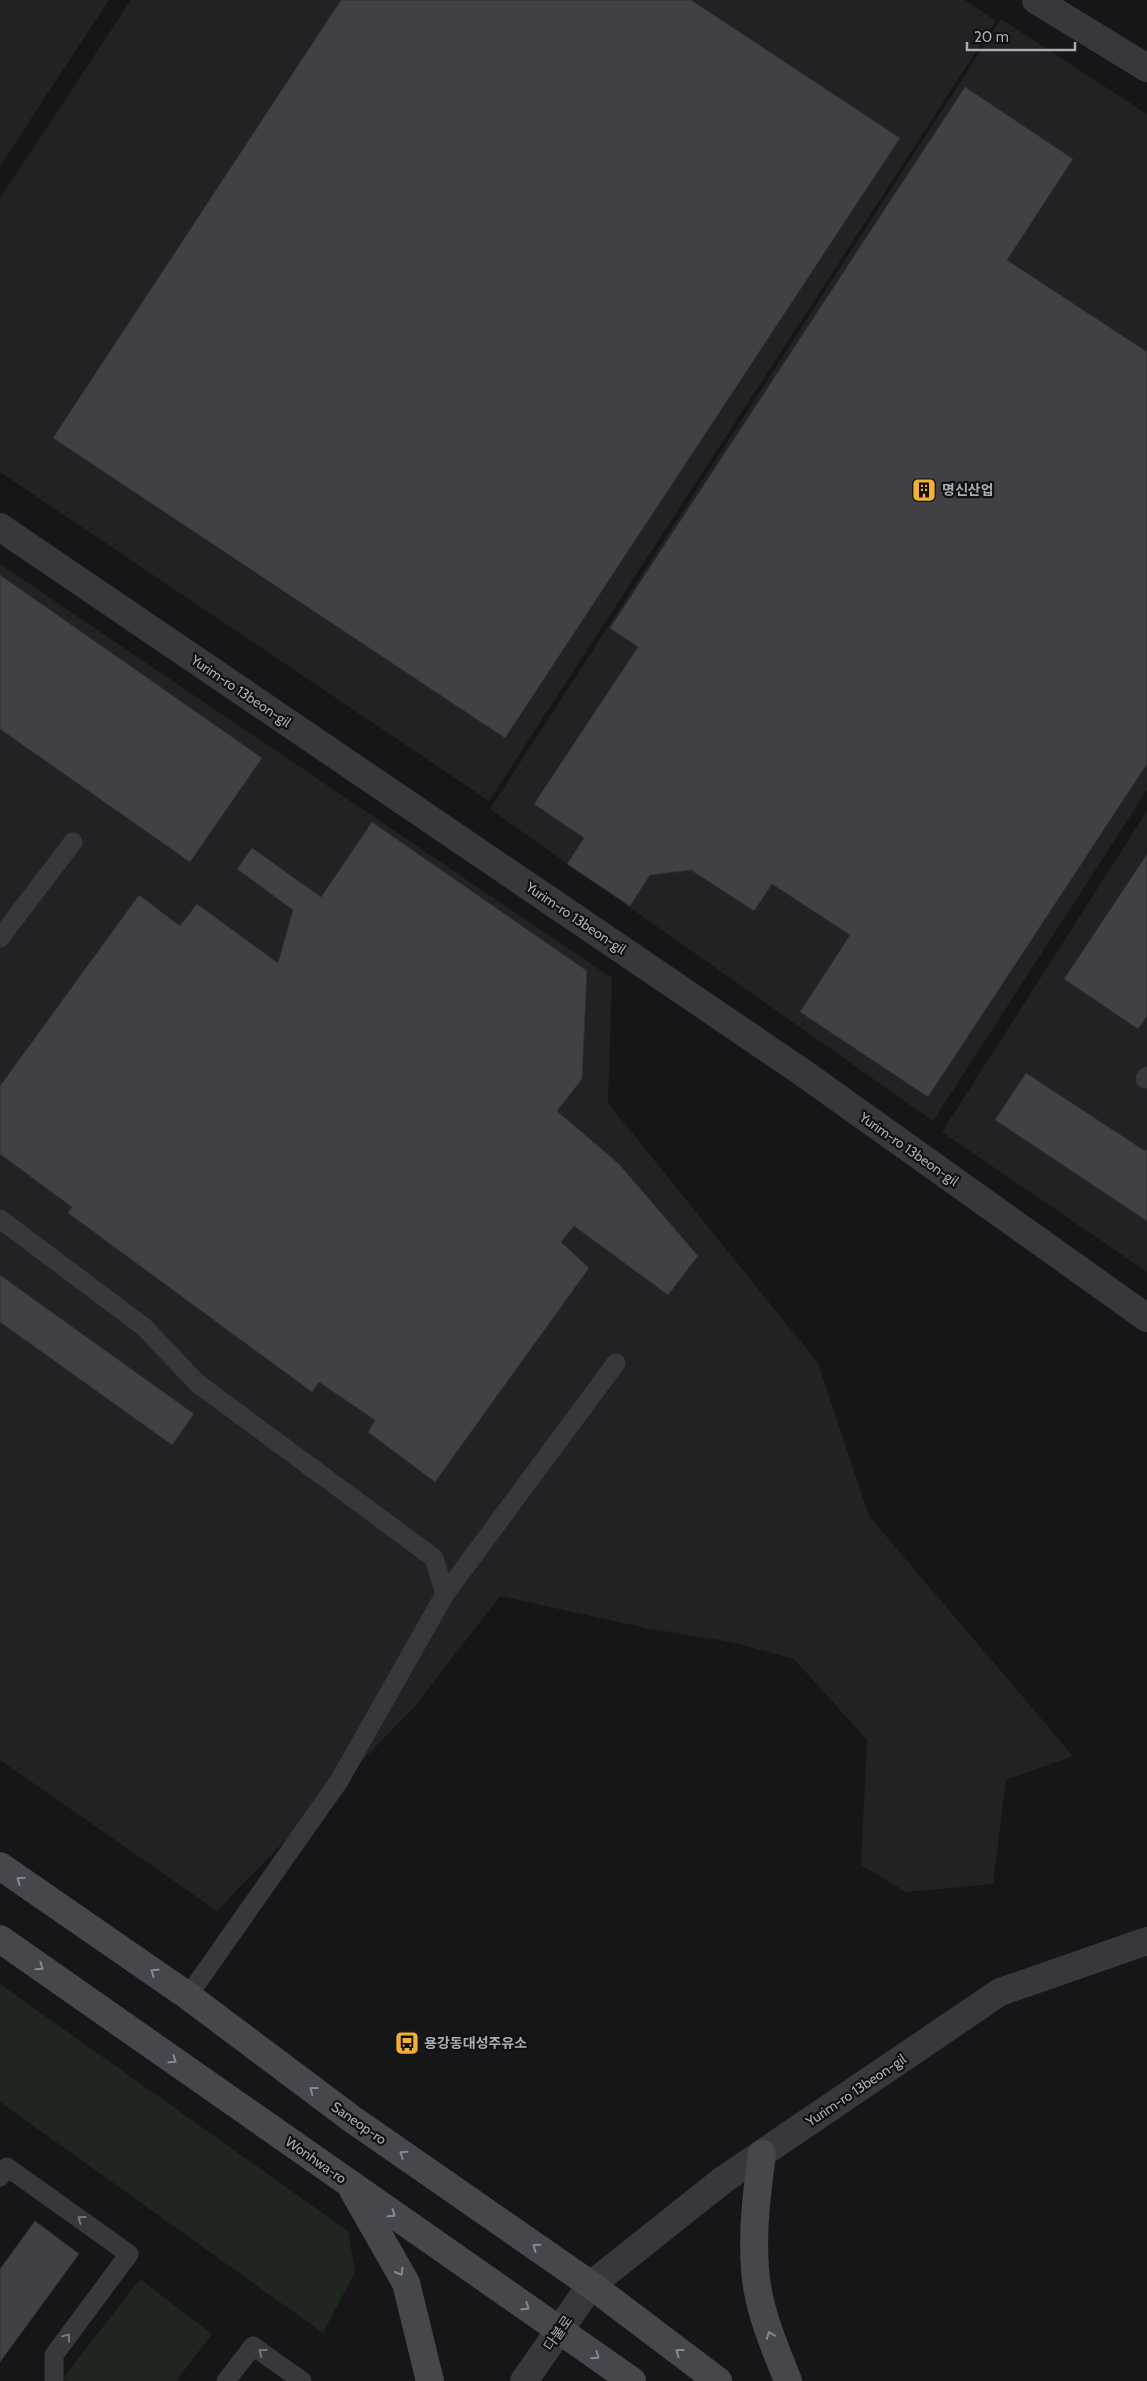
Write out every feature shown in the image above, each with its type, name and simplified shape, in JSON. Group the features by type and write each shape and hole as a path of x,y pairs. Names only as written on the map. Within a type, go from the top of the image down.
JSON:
{"street":[{"path":"1036,0 1147,68"},
{"name":"Yurim-ro 13beon-gil","path":"0,527 799,1070 1147,1318"},
{"name":"Saneop-ro","path":"0,1866 188,1996 352,2119 591,2285 718,2381"},
{"name":"Wonhwa-ro","path":"0,1939 632,2381"},
{"name":"Yurim-ro 13beon-gil","path":"591,2285 723,2180 1000,1992 1147,1941"},
{"path":"762,2154 754,2216 755,2270 766,2322 788,2381"},
{"path":"350,2184 406,2283 430,2381"},
{"name":"다불로","path":"524,2381 591,2285"}],"lane":[{"path":"0,938 73,842"},
{"path":"0,1219 144,1327 197,1383 434,1558 446,1594"},
{"path":"188,1996 339,1781 446,1594 616,1364"},
{"path":"0,2178 8,2167 129,2254 54,2355 54,2381"},
{"path":"226,2381 253,2346 302,2381"}],"shaded area":[{"path":"0,0 109,0 0,166"},
{"path":"131,0 965,0 996,21 489,801 0,472 0,198"},
{"name":"명신산업","path":"1001,19 1147,114 1147,790 933,1121 490,809"},
{"path":"0,564 612,978 608,1103 818,1363 869,1516 1073,1756 1006,1780 993,1884 906,1892 861,1865 867,1740 794,1659 731,1642 645,1628 500,1596 415,1706 217,1911 0,1760"},
{"path":"1147,811 1147,1272 942,1132"},
{"path":"0,1984 348,2231 355,2272 323,2333 0,2102"},
{"path":"140,2279 212,2334 176,2381 67,2381 63,2378"}],"building":[{"path":"341,0 691,0 900,138 505,738 53,438"},
{"name":"명신산업","path":"965,87 1073,159 1007,260 1147,352 1147,764 928,1097 800,1012 850,935 772,884 754,911 691,870 650,875 630,906 567,864 584,838 534,804 638,647 610,628"},
{"path":"0,575 262,758 190,862 0,729"},
{"path":"372,822 587,971 582,1079 557,1111 619,1164 698,1256 668,1295 574,1226 561,1242 589,1268 435,1482 368,1432 375,1420 319,1382 312,1392 68,1213 72,1207 0,1154 0,1086 139,895 180,926 197,904 278,963 293,910 237,869 252,848 321,897"},
{"path":"1147,854 1147,1016 1138,1029 1064,979"},
{"path":"1026,1073 1145,1151 1147,1149 1147,1221 995,1120"},
{"path":"0,1275 194,1414 172,1445 0,1322"},
{"path":"35,2221 79,2254 0,2362 0,2269"}],"place":[{"name":"명신산업","path":"924,490"},
{"name":"용강동대성주유소","path":"407,2043"}]}
